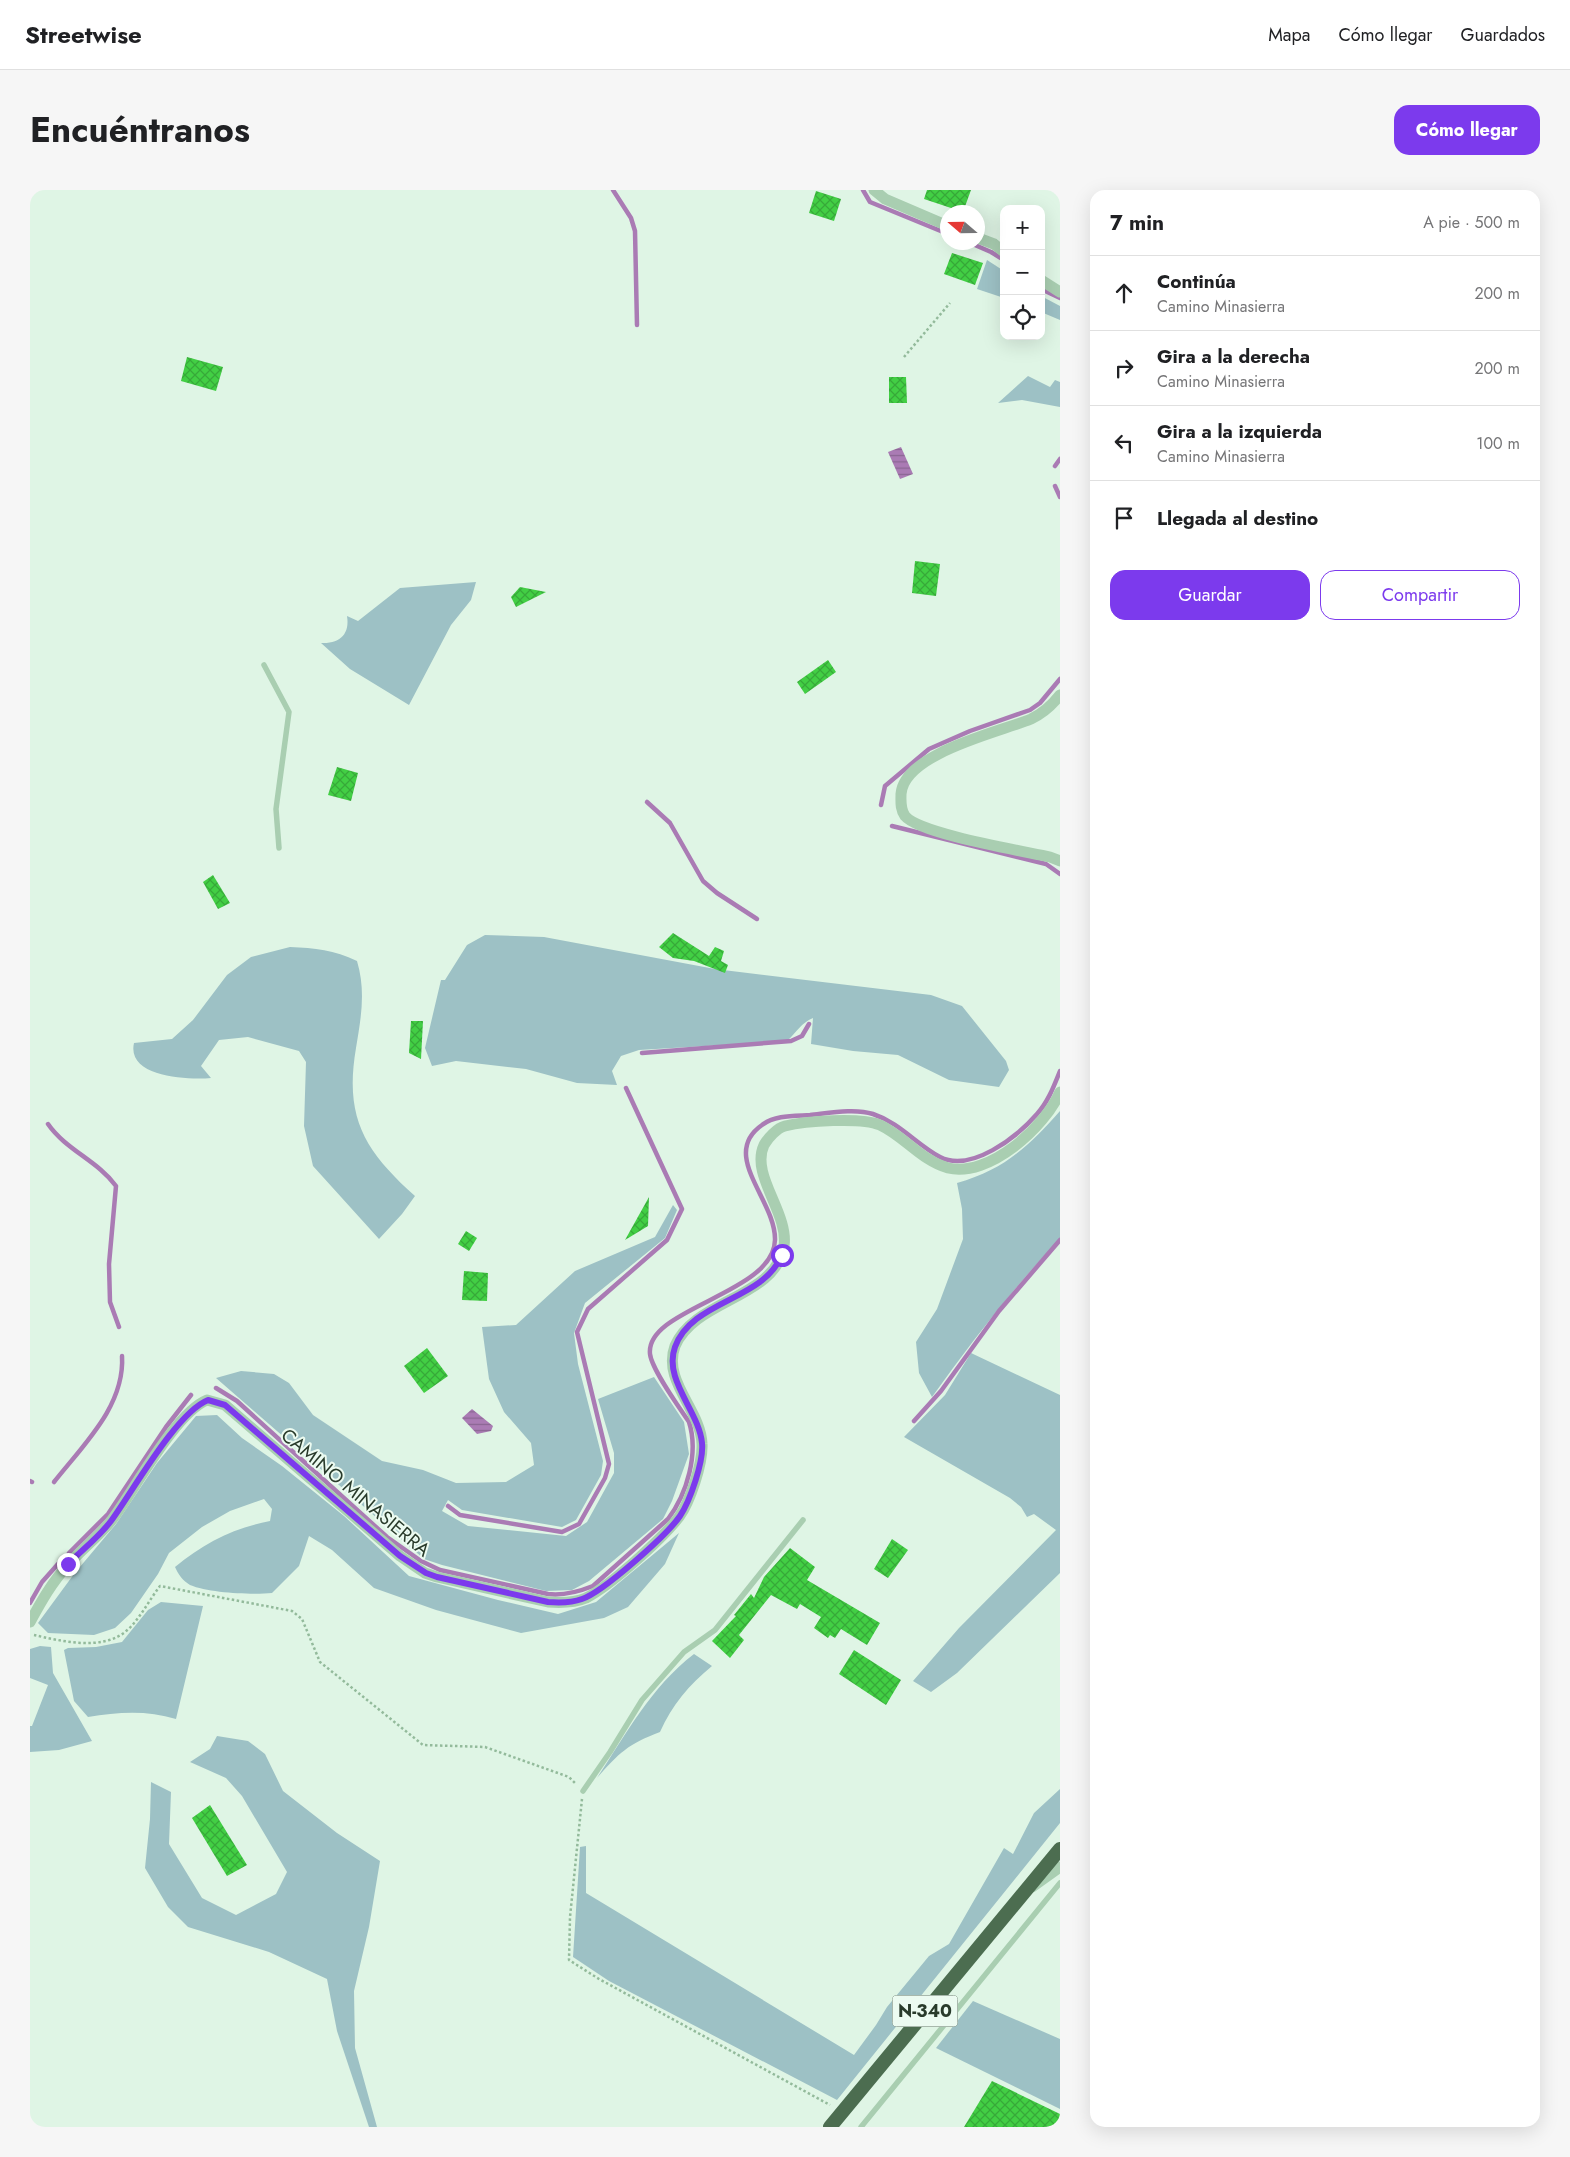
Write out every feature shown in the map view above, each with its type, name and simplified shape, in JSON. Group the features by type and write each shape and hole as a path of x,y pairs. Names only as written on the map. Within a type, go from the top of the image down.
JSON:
{"highway":[{"name":"N-340","path":"830,2127 1060,1849"}],"street":[{"path":"874,190 885,199 940,223"},
{"path":"985,241 994,244 1002,250"},
{"path":"1045,283 1060,292"},
{"path":"1060,695 1032,718 961,743 936,755 907,779 901,790 900,806 906,816 927,829 1050,857 1060,861"},
{"name":"CAMINO MINASIERRA","path":"30,1622 51,1585 68,1564 110,1523 167,1440 194,1407 208,1400 225,1405 400,1556 426,1573 548,1602 561,1603 584,1599 596,1592 635,1561 680,1516 694,1483 702,1446 696,1420 674,1374 672,1361 674,1348 681,1335 697,1319 765,1278 778,1263 784,1243 783,1229 761,1162 763,1148 767,1140 783,1127 853,1120 866,1121 881,1126 936,1163 949,1168 971,1168 987,1164 1034,1129 1043,1120 1060,1092"},
{"path":"1021,1896 1060,1867"}],"lane":[{"path":"264,664 289,712 276,809 279,848"},
{"path":"583,1791 642,1700 684,1652 715,1630 803,1520"},
{"path":"861,2127 1060,1884"}],"path":[{"path":"904,357 950,303"},
{"path":"30,1634 58,1640 97,1643 113,1639 126,1631 160,1586 292,1611 302,1620 320,1662 423,1745 485,1747 569,1777 583,1791 570,1917 569,1960 599,1979 842,2112"}],"shaded area":[{"path":"987,260 1000,268 1000,297 977,289"},
{"path":"1045,298 1060,306 1060,320 1045,314"},
{"path":"1028,376 1050,387 1055,380 1060,382 1060,407 1022,400 998,403"},
{"path":"901,447 913,474 900,479 888,452"},
{"path":"476,582 471,600 451,625 409,705 350,669 321,643 334,642 342,637 347,628 347,616 358,621 400,588"},
{"path":"485,935 544,937 715,969 931,995 962,1006 1006,1061 1009,1070 999,1087 949,1080 898,1055 853,1051 811,1044 813,1018 802,1025 787,1041 639,1050 621,1056 612,1071 617,1085 577,1083 526,1069 456,1061 432,1066 425,1048 441,980 445,980 467,945"},
{"path":"290,947 324,950 357,961 362,994 353,1073 353,1094 356,1114 371,1148 383,1164 415,1196 402,1214 379,1239 313,1166 304,1126 306,1062 299,1051 248,1037 219,1040 201,1066 211,1078 201,1079 175,1077 149,1070 140,1064 134,1055 134,1043 172,1039 193,1020 227,975 251,957"},
{"path":"1060,1111 1060,1239 993,1315 932,1397 919,1373 916,1342 937,1309 963,1239 962,1209 957,1183 989,1171 1015,1155"},
{"path":"673,1205 677,1210 665,1238 585,1303 574,1333 578,1364 603,1461 601,1475 576,1520 562,1527 462,1510 448,1500 442,1511 468,1526 566,1536 587,1522 614,1473 614,1453 598,1399 654,1377 684,1422 689,1454 672,1501 663,1519 589,1581 572,1590 546,1591 424,1559 216,1378 241,1371 274,1374 289,1383 313,1415 382,1461 423,1470 456,1483 506,1482 534,1465 531,1443 504,1412 489,1379 482,1327 516,1325 575,1271 655,1237"},
{"path":"971,1353 1060,1395 1060,1573 957,1673 931,1692 913,1681 959,1628 1056,1530 1034,1514 1027,1517 1021,1507 1010,1498 904,1437 945,1395"},
{"path":"472,1409 493,1426 491,1431 477,1434 462,1418"},
{"path":"217,1415 242,1438 282,1466 344,1516 409,1576 498,1600 558,1614 596,1602 679,1533 665,1564 628,1607 604,1618 521,1633 436,1610 374,1588 332,1550 309,1536 299,1566 272,1593 253,1594 208,1590 190,1585 179,1575 175,1567 208,1544 231,1532 270,1521 272,1509 264,1499 230,1511 202,1527 169,1553 158,1574 131,1613 115,1628 94,1635 48,1633 38,1623 74,1574 116,1524 157,1463 196,1416"},
{"path":"161,1602 203,1606 176,1719 143,1713 88,1717 74,1701 64,1650 122,1642 148,1610"},
{"path":"40,1646 51,1647 53,1673 92,1741 59,1750 30,1752 30,1726 32,1726 48,1685 30,1678 30,1649"},
{"path":"694,1654 712,1666 682,1696 660,1732 625,1750 597,1778 652,1696"},
{"path":"217,1736 248,1741 265,1754 283,1791 337,1833 380,1861 369,1927 354,1991 355,2048 377,2127 369,2127 337,2031 327,1979 269,1952 188,1927 168,1907 145,1868 150,1819 151,1782 171,1792 169,1844 202,1898 236,1915 276,1894 287,1872 242,1796 226,1778 190,1762 210,1749"},
{"path":"1060,1789 1060,1823 837,2100 609,1981 573,1957 580,1847 586,1846 586,1893 854,2055 887,2007 929,1956 949,1944 1004,1848 1013,1854 1034,1813"},
{"path":"973,2001 1060,2039 1060,2109 936,2048"}],"building":[{"path":"927,190 971,190 966,205 942,205 924,199"},
{"path":"816,191 841,199 834,221 809,213"},
{"path":"952,253 983,263 975,285 944,274"},
{"path":"187,357 223,367 216,391 181,381"},
{"path":"889,377 906,377 907,403 889,403"},
{"path":"915,561 940,564 936,596 912,593"},
{"path":"520,587 546,592 516,607 511,597"},
{"path":"828,660 836,672 805,694 797,682"},
{"path":"337,767 358,773 351,801 328,795"},
{"path":"213,875 230,903 218,909 203,882"},
{"path":"673,933 709,956 715,947 724,951 721,961 728,965 725,973 694,961 673,958 659,947"},
{"path":"411,1021 423,1021 421,1059 409,1053"},
{"path":"649,1197 648,1226 625,1240"},
{"path":"466,1231 477,1238 469,1251 458,1244"},
{"path":"464,1271 488,1273 487,1301 462,1300"},
{"path":"427,1348 448,1376 424,1393 404,1366"},
{"path":"892,1539 908,1550 888,1578 874,1569"},
{"path":"790,1548 815,1567 807,1580 880,1623 867,1645 841,1629 835,1638 830,1635 828,1638 814,1628 821,1617 800,1604 797,1609 771,1595 739,1635 744,1640 730,1658 712,1641 736,1616 734,1615 751,1594 754,1598 764,1577"},
{"path":"854,1650 901,1680 886,1705 839,1674"},
{"path":"210,1805 247,1865 227,1876 192,1818"},
{"path":"992,2081 1060,2114 1060,2127 964,2127"}],"waterway":[{"path":"613,190 631,218 635,231 637,325"},
{"path":"863,190 870,202 940,231"},
{"path":"985,249 1000,258"},
{"path":"1045,291 1060,298"},
{"path":"1055,466 1060,459"},
{"path":"1055,486 1060,497"},
{"path":"881,805 885,786 929,749 970,731 1030,710 1040,703 1060,679"},
{"path":"647,802 670,823 703,881 717,893 757,919"},
{"path":"892,826 1046,864 1060,874"},
{"path":"642,1053 791,1041 802,1036 809,1024"},
{"path":"216,1388 237,1401 387,1537 421,1561 440,1570 548,1594 565,1594 593,1586 668,1519 681,1498 689,1473 693,1447 689,1422 666,1388 652,1361 650,1354 654,1338 667,1324 734,1288 754,1274 769,1259 775,1240 773,1225 747,1164 746,1150 750,1137 762,1125 773,1119 858,1111 883,1118 940,1157 952,1161 965,1160 993,1150 1018,1133 1044,1104 1060,1071"},
{"path":"448,1506 460,1515 562,1532 579,1524 605,1478 609,1464 577,1332 588,1309 667,1240 682,1209 626,1088"},
{"path":"48,1124 55,1133 100,1169 116,1186 109,1264 110,1302 119,1327"},
{"path":"914,1421 941,1391 999,1311 1060,1240"},
{"path":"54,1482 89,1439 109,1408 117,1392 122,1356"},
{"path":"69,1553 108,1514 166,1427 191,1395"},
{"path":"30,1603 42,1582 58,1564"}],"route":[{"path":"68,1564 110,1523 167,1440 194,1407 208,1400 225,1405 400,1556 426,1573 548,1602 561,1603 584,1599 596,1592 635,1561 680,1516 694,1483 702,1446 700,1432 674,1374 672,1361 674,1348 681,1335 697,1319 765,1278 772,1272 782,1255"}]}
